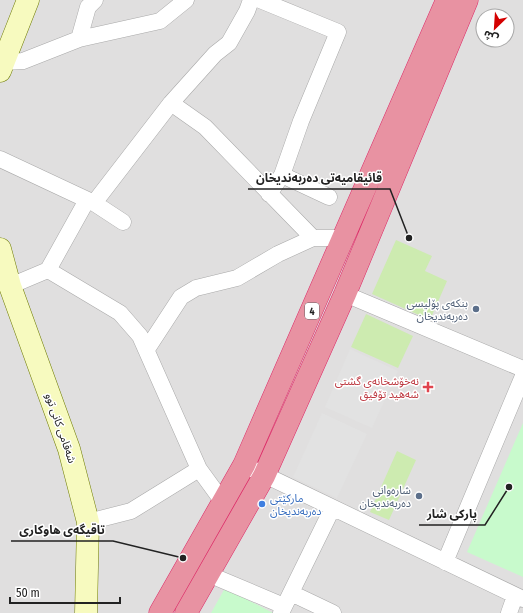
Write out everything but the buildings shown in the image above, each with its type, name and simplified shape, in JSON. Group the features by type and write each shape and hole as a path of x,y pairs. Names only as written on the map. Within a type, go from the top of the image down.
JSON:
{"highway":[{"name":"4","path":"160,613 244,465 345,238 447,0"},
{"name":"4","path":"186,613 264,476 345,294 467,0"}],"street":[{"path":"1,67 28,0"},
{"path":"80,39 88,7 95,0"},
{"path":"1,67 22,61 80,39 160,21 186,0"},
{"path":"48,270 90,201 170,104 215,54 229,43 247,11 251,0"},
{"path":"260,0 338,32 301,121 282,175 269,194"},
{"path":"170,104 205,127 269,194 314,238"},
{"path":"0,159 90,201 123,222"},
{"path":"282,175 329,198"},
{"path":"147,349 181,297 196,288 238,278 278,254 314,238 345,238"},
{"name":"شەقامی کانی توو","path":"0,249 5,277 69,449 88,522 88,581 86,613"},
{"path":"5,277 48,270 120,313 140,336 199,469 223,502"},
{"path":"345,294 523,369"},
{"path":"445,562 523,376"},
{"path":"244,465 332,509 519,598 508,613"},
{"path":"88,522 132,511 199,469"},
{"path":"285,604 332,509"},
{"path":"208,574 285,604 333,613"}],"shaded area":[{"path":"0,0 523,0 523,613 0,613"},
{"path":"350,349 398,371 372,428 325,407"},
{"path":"322,413 367,434 337,498 293,477"}],"green space":[{"path":"396,240 432,256 425,271 447,281 430,320 372,294"},
{"path":"366,314 413,336 398,368 351,347"},
{"path":"523,423 523,577 467,552"},
{"path":"397,451 416,460 389,520 370,512"},
{"path":"225,588 273,613 211,613"}],"place":[{"name":"قائیقامیەتی دەربەندیخان","path":"409,238"},
{"name":"بنکەی پۆلیسی دەربەندیخان","path":"476,309"},
{"name":"نەخۆشخانەی گشتی شەهید تۆفیق","path":"428,387"},
{"name":"پاركى شار","path":"509,487"},
{"name":"شارەوانی دەربەندیخان","path":"419,496"},
{"name":"مارکێتی دەربەندیخان","path":"262,504"},
{"name":"تاقیگەی هاوکاری","path":"183,558"}]}
